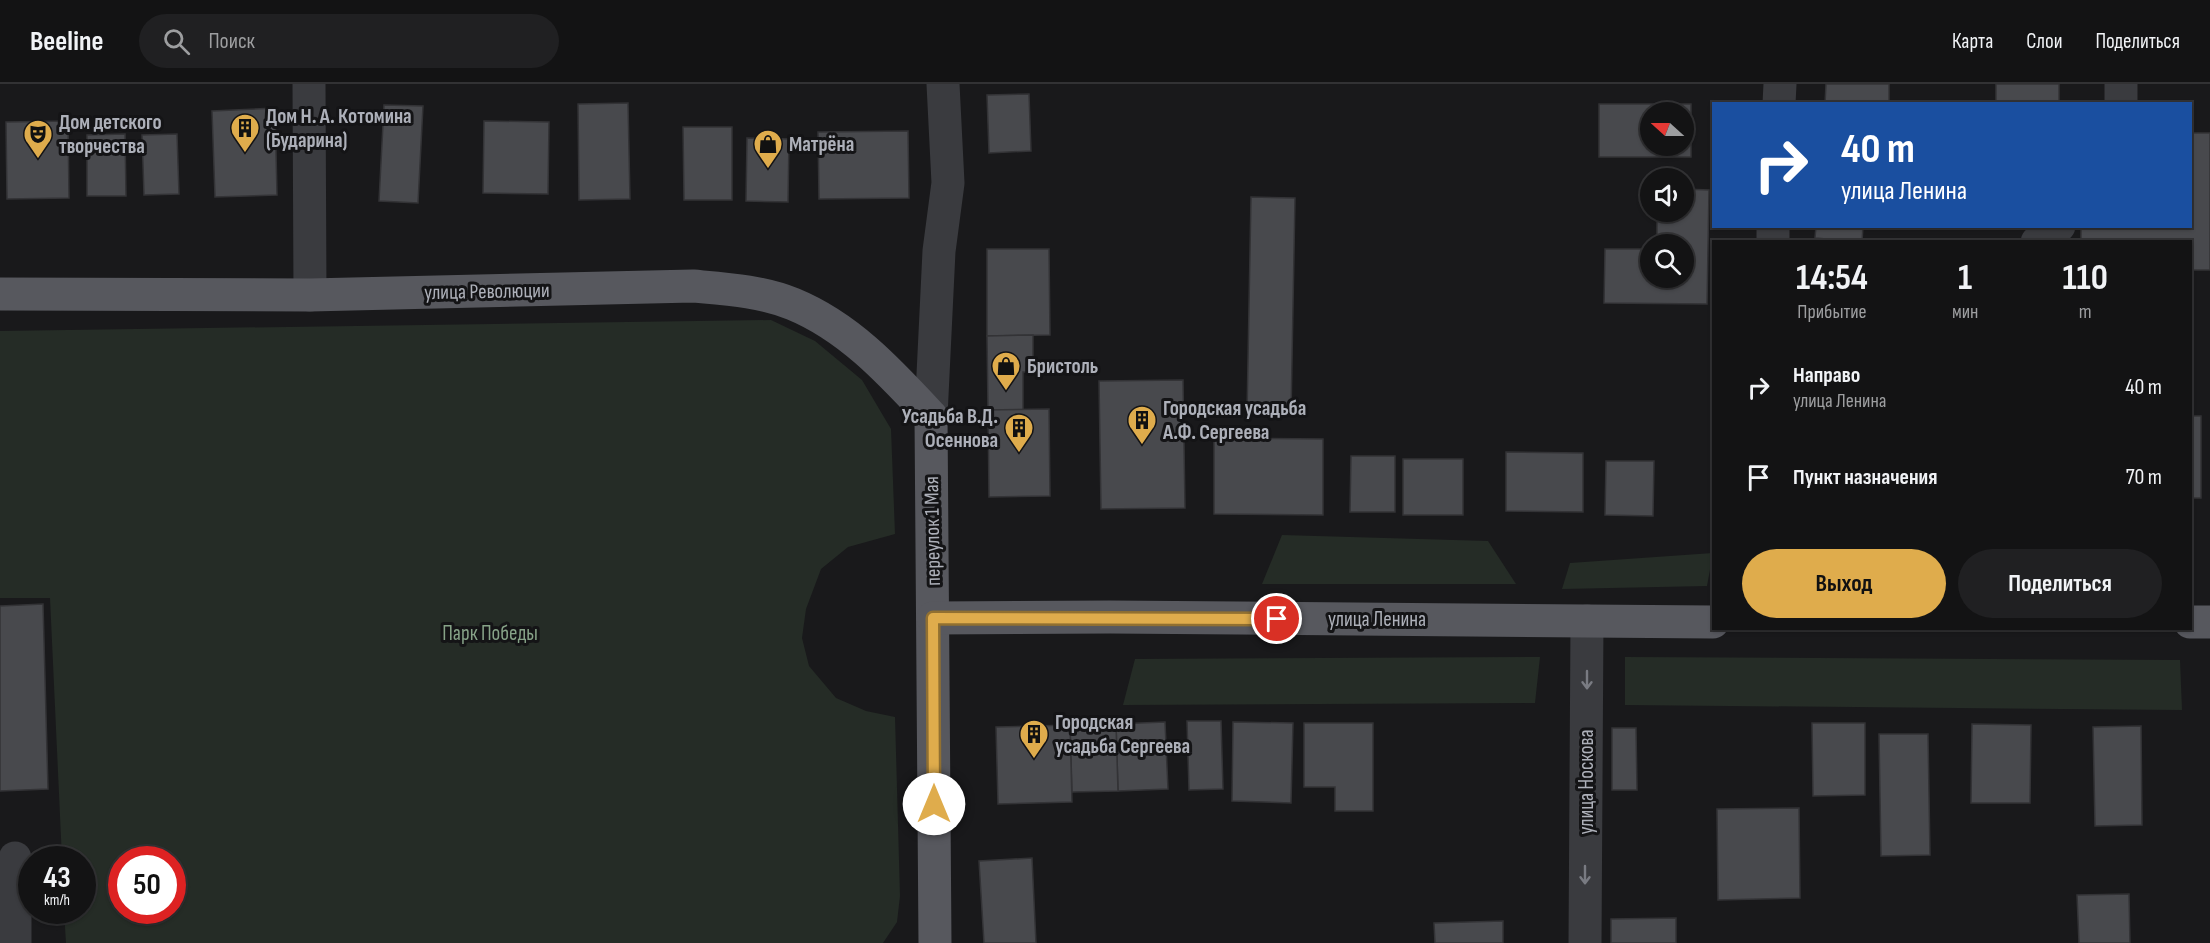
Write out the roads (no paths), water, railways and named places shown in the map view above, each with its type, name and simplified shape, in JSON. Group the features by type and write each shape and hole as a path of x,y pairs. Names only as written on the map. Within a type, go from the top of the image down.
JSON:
{"main road":[{"name":"улица Революции","path":"0,294 310,295 693,286 746,291 792,304 847,334 895,378 931,416"},
{"name":"переулок 1 Мая","path":"931,416 935,943"},
{"name":"улица Ленина","path":"933,618 1110,617 1712,622"},
{"path":"2192,622 2210,622"}],"street":[{"path":"309,84 310,295"},
{"name":"переулок 1 Мая","path":"931,416 939,251 948,183 943,84"},
{"path":"1779,102 1780,84"},
{"path":"2121,84 2121,102"},
{"path":"2040,240 2056,228"},
{"name":"улица Носкова","path":"1585,943 1587,621"},
{"path":"15,858 15,943"}],"place":[{"name":"Дом Н. А. Котомина (Бударина)","path":"245,154"},
{"name":"Дом детского творчества","path":"38,160"},
{"name":"Матрёна","path":"768,170"},
{"name":"Бристоль","path":"1006,392"},
{"name":"Городская усадьба А.Ф. Сергеева","path":"1142,446"},
{"name":"Усадьба В.Д. Осеннова","path":"1019,454"},
{"name":"Городская усадьба Сергеева","path":"1034,760"}],"park label":[{"name":"Парк Победы","path":"490,633"}]}
